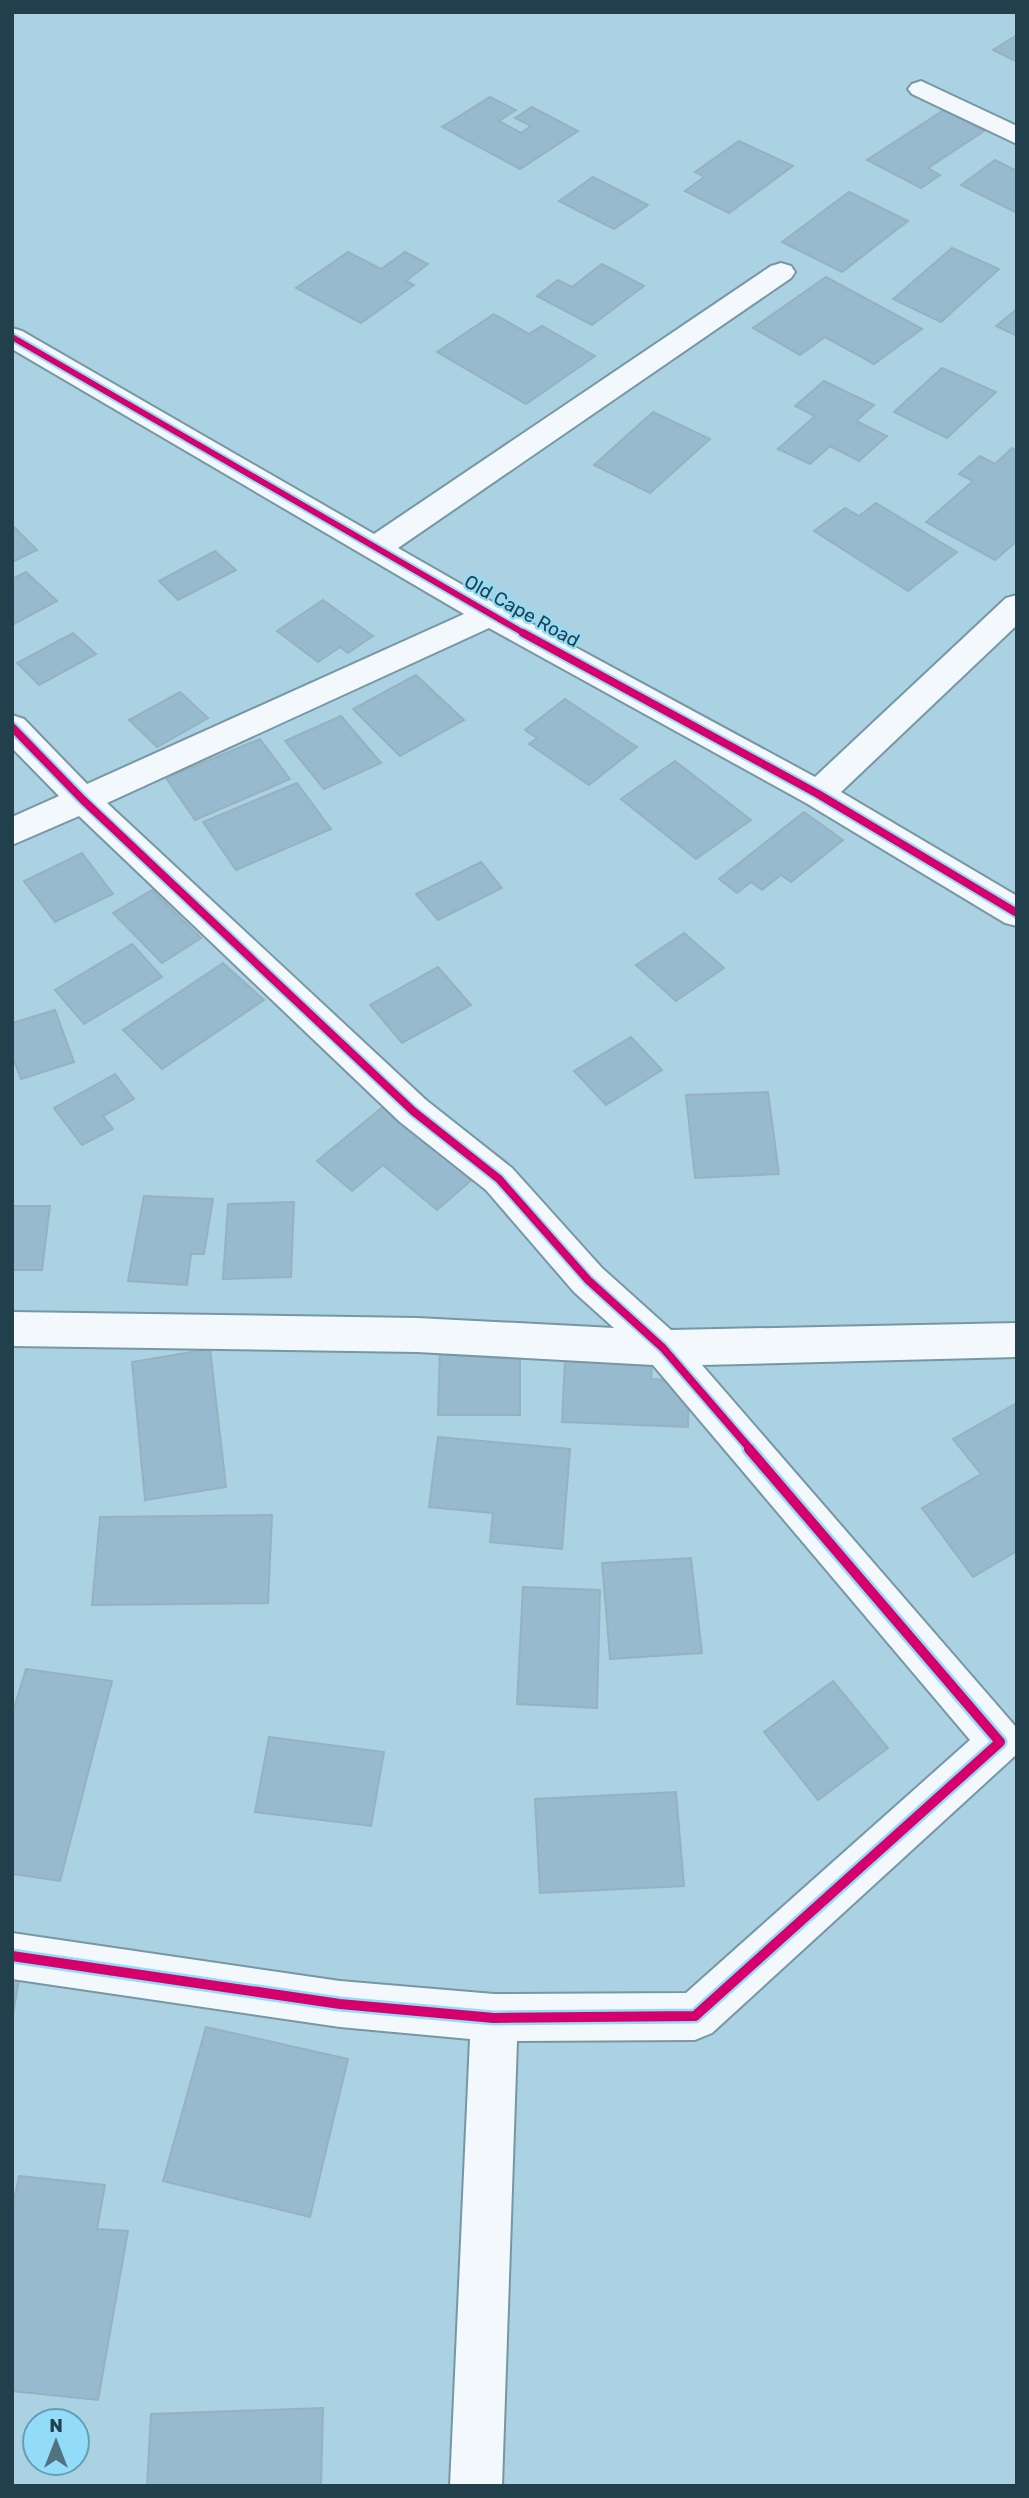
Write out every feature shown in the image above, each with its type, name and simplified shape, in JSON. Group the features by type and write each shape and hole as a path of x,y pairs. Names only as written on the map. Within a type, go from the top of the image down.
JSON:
{"street":[{"path":"921,89 1017,136"},
{"path":"377,547 782,272"},
{"name":"Old Cape Road","path":"12,337 490,615 818,794 1017,913"},
{"path":"818,794 1017,606"},
{"path":"12,832 490,615"},
{"path":"12,727 83,800 413,1111 499,1179 588,1280 663,1348 1000,1742 695,2016 494,2018 341,2004 12,1956"},
{"path":"12,1329 417,1335 663,1348 1017,1340"},
{"path":"476,2486 494,2018"}],"building":[{"path":"1017,35 1017,62 993,50"},
{"path":"490,97 516,110 499,121 521,133 531,126 515,118 532,107 578,131 520,169 442,127"},
{"path":"944,110 984,131 928,168 940,175 921,188 867,160"},
{"path":"739,141 793,166 729,213 685,191 704,177 695,172"},
{"path":"995,160 1017,171 1017,213 961,185"},
{"path":"593,177 648,205 614,229 559,201"},
{"path":"849,192 908,221 842,272 782,242"},
{"path":"952,248 999,269 941,322 893,299"},
{"path":"348,252 381,269 405,252 428,264 406,281 414,285 361,323 296,288"},
{"path":"602,264 644,286 592,325 537,296 558,280 572,287"},
{"path":"826,277 922,329 874,364 825,337 800,355 753,328"},
{"path":"1017,309 1017,336 996,326"},
{"path":"494,314 529,334 542,326 595,356 526,404 437,352"},
{"path":"942,368 996,392 947,438 894,412"},
{"path":"824,381 874,405 856,421 887,436 859,461 830,446 810,464 778,449 815,416 795,406"},
{"path":"653,412 710,439 650,493 594,465"},
{"path":"1012,448 1017,451 1017,541 995,560 926,522 973,481 959,474 980,456 995,464"},
{"path":"876,503 957,552 908,591 814,531 845,508 859,516"},
{"path":"12,525 37,550 12,562"},
{"path":"215,551 236,570 178,600 159,581"},
{"path":"26,572 57,601 12,625 12,579"},
{"path":"323,600 373,636 348,653 340,647 318,662 277,631"},
{"path":"73,633 96,654 39,685 17,663"},
{"path":"416,675 464,720 400,756 353,709"},
{"path":"180,692 208,718 157,747 129,720"},
{"path":"565,699 637,747 589,785 529,744 537,738 525,730"},
{"path":"341,716 381,763 324,789 285,741"},
{"path":"260,739 290,779 195,820 166,778"},
{"path":"675,761 751,820 696,859 621,799"},
{"path":"297,783 331,829 236,870 203,822"},
{"path":"804,812 843,840 791,882 781,875 762,890 751,882 737,893 719,879"},
{"path":"82,853 113,894 55,922 24,881"},
{"path":"481,862 502,888 438,920 416,894"},
{"path":"152,890 201,938 162,963 113,913"},
{"path":"684,933 724,968 676,1001 636,965"},
{"path":"132,944 162,977 84,1024 55,990"},
{"path":"223,963 264,1000 162,1069 123,1030"},
{"path":"438,967 471,1005 402,1043 370,1005"},
{"path":"55,1010 74,1062 21,1079 12,1055 12,1023"},
{"path":"631,1037 662,1070 606,1105 574,1071"},
{"path":"115,1074 134,1099 103,1116 113,1129 82,1145 54,1108"},
{"path":"768,1092 779,1174 695,1178 686,1095"},
{"path":"385,1105 475,1177 437,1210 383,1165 352,1191 317,1161"},
{"path":"144,1196 213,1199 204,1254 191,1254 187,1285 128,1281"},
{"path":"294,1202 291,1277 223,1279 228,1204"},
{"path":"12,1206 50,1206 42,1270 12,1270"},
{"path":"520,1348 520,1415 438,1415 440,1349"},
{"path":"210,1349 226,1487 145,1500 132,1362"},
{"path":"565,1359 652,1362 651,1379 689,1381 688,1427 562,1422"},
{"path":"1017,1403 1017,1551 973,1577 922,1508 981,1474 953,1439"},
{"path":"438,1437 570,1449 562,1549 490,1542 493,1513 429,1507"},
{"path":"272,1515 268,1603 92,1605 100,1517"},
{"path":"691,1558 702,1653 610,1659 602,1563"},
{"path":"523,1587 600,1590 597,1708 517,1704"},
{"path":"26,1669 112,1681 60,1881 12,1874 12,1715"},
{"path":"833,1681 888,1748 818,1800 764,1732"},
{"path":"269,1737 384,1752 371,1826 255,1812"},
{"path":"676,1792 684,1886 540,1893 535,1799"},
{"path":"12,1967 21,1967 12,2020"},
{"path":"206,2027 348,2059 310,2217 163,2181"},
{"path":"19,2176 105,2185 97,2229 128,2231 98,2400 12,2391 12,2210"},
{"path":"323,2408 321,2486 147,2486 151,2414"}],"cycle path":[{"path":"12,337 490,615 818,794 1017,913"},
{"path":"12,727 83,800 413,1111 499,1179 588,1280 663,1348 1000,1742 695,2016 494,2018 340,2004 12,1956"}]}
